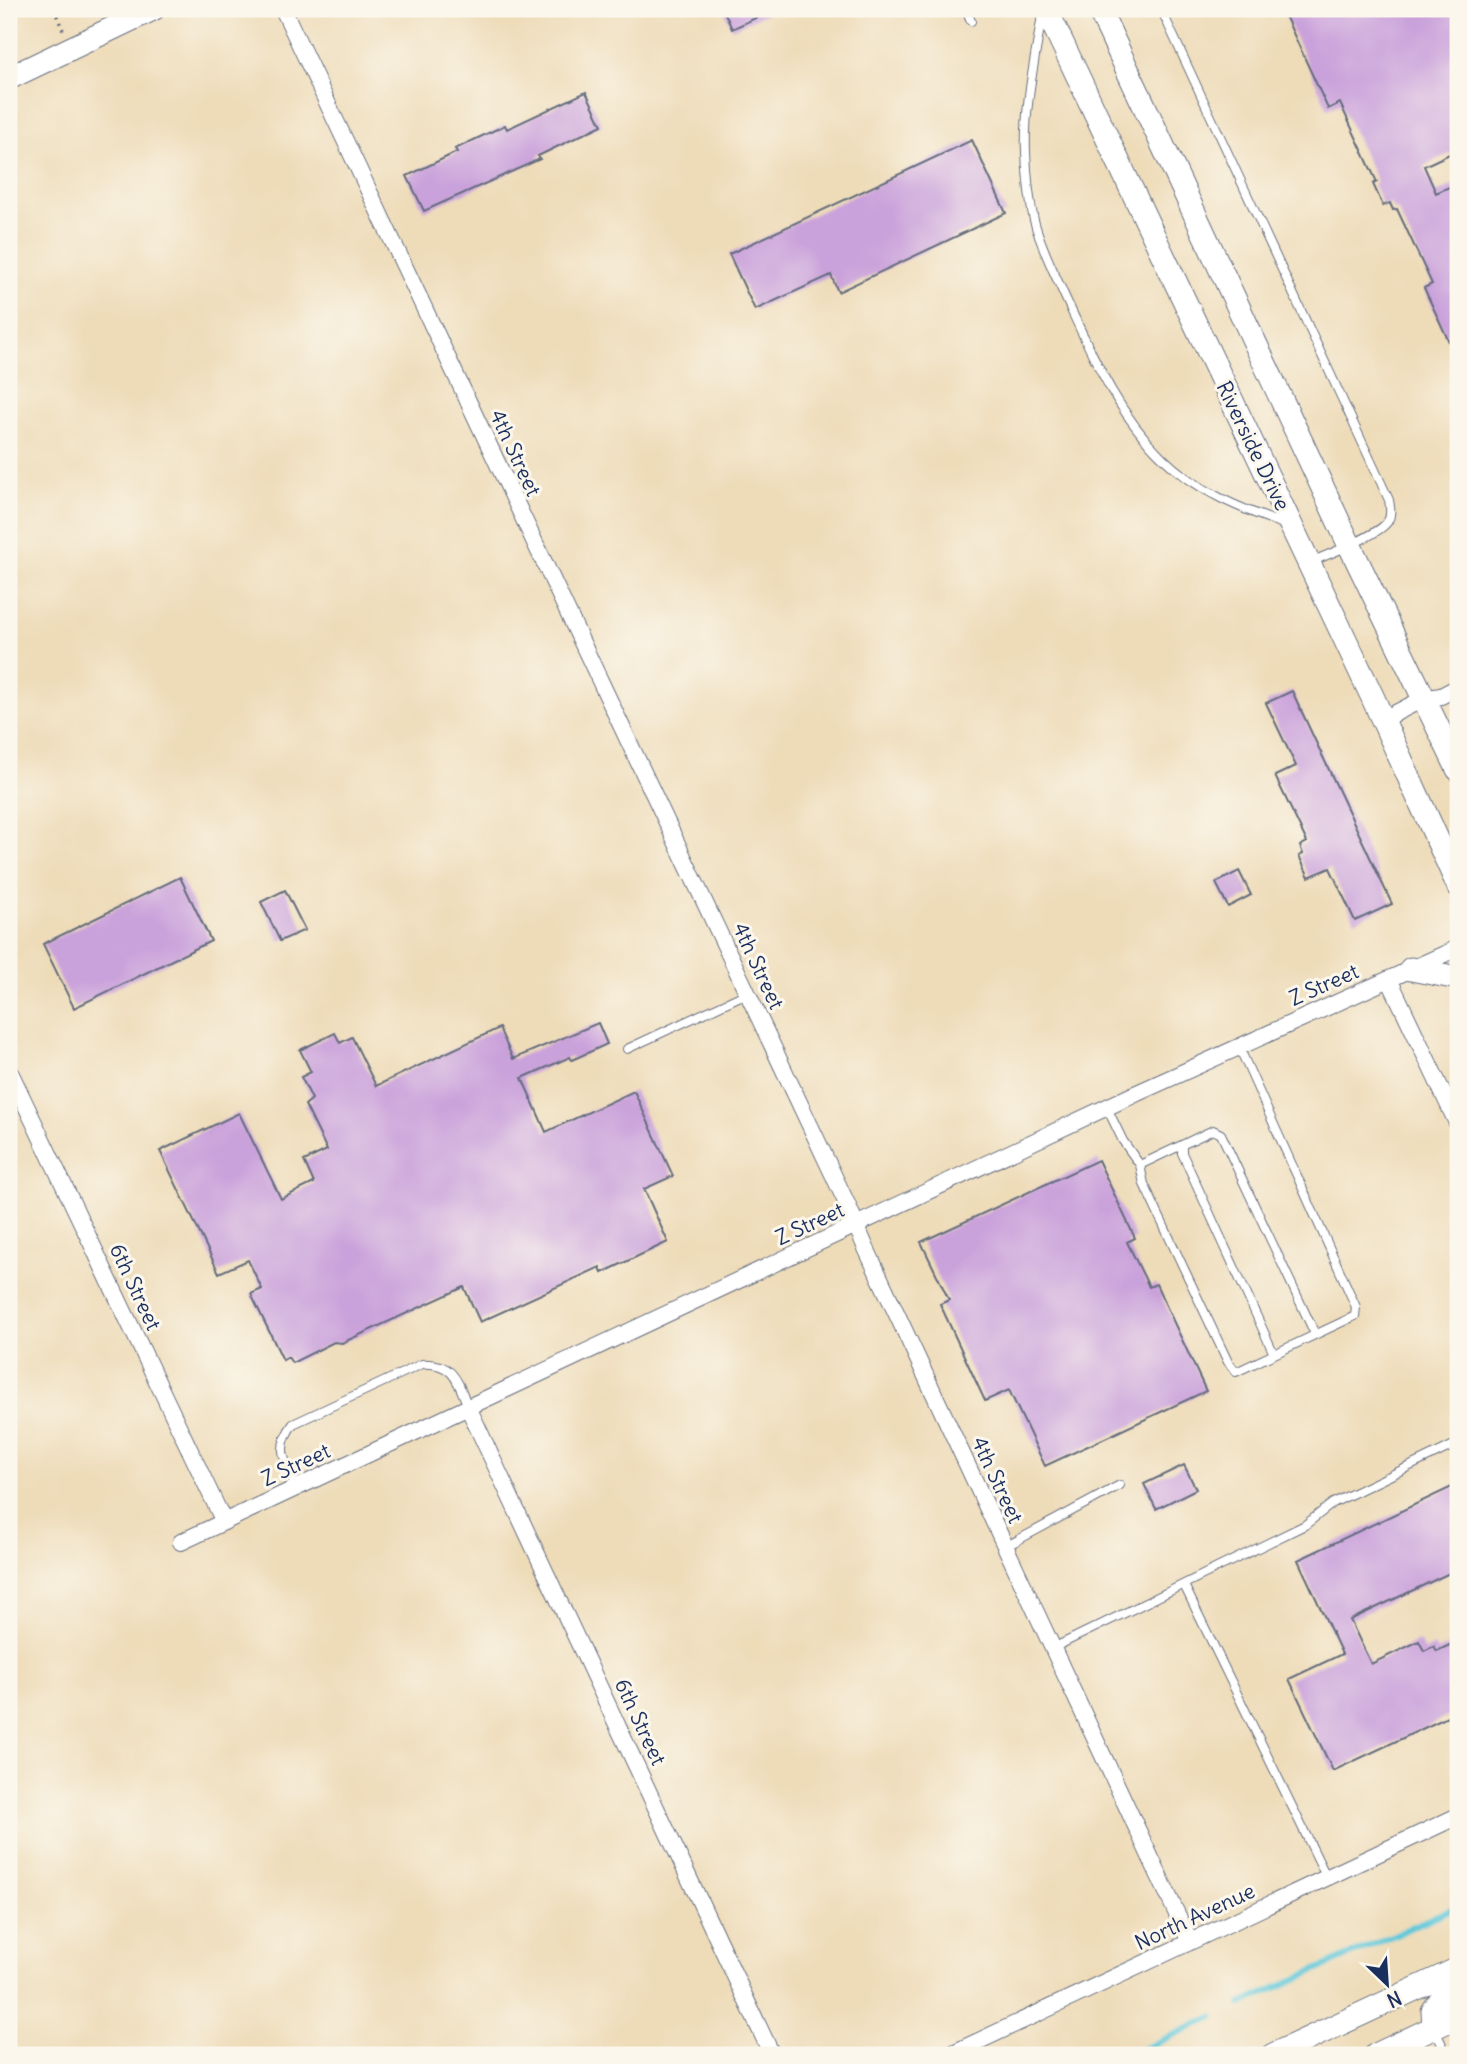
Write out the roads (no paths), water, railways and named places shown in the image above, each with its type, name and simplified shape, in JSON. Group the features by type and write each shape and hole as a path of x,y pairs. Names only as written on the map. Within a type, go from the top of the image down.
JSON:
{"street":[{"path":"9,78 153,9"},
{"name":"4th Street","path":"283,9 856,1225 1190,1942"},
{"name":"Riverside Drive","path":"1045,9 1293,528 1458,885"},
{"path":"1099,9 1349,544 1458,769"},
{"path":"1382,720 1423,699 1458,687"},
{"name":"Z Street","path":"181,1542 1107,1108 1458,947"},
{"path":"1412,969 1458,978"},
{"path":"1390,979 1458,1125"},
{"name":"6th Street","path":"9,1070 224,1522"},
{"name":"6th Street","path":"468,1407 772,2055"},
{"name":"North Avenue","path":"949,2055 1458,1816"},
{"path":"1273,2055 1458,1969"},
{"path":"1434,2028 1433,2011 1440,2003 1458,1994"},
{"path":"1376,2055 1458,2016"}],"lane":[{"path":"966,9 971,20"},
{"path":"1045,9 1028,107 1026,150 1034,220 1051,265 1094,359 1135,427 1161,457 1187,478 1223,500 1293,528"},
{"path":"1161,9 1389,500 1389,520 1382,528 1309,563"},
{"path":"627,1049 747,993"},
{"path":"1107,1108 1123,1141 1140,1165 1144,1184 1228,1362 1236,1372 1355,1316 1356,1307 1239,1047"},
{"path":"1140,1165 1213,1130 1221,1134 1315,1334"},
{"path":"1182,1145 1182,1153 1274,1354"},
{"path":"296,1488 282,1451 284,1437 293,1424 422,1364 438,1363 455,1375 468,1407"},
{"path":"1053,1648 1305,1525 1333,1503 1458,1443"},
{"path":"1005,1547 1120,1485"},
{"path":"1184,1585 1327,1878"},
{"path":"1434,2028 1447,2055"}],"waterway":[{"path":"1241,2004 1458,1906"},
{"path":"1130,2055 1213,2017"}]}
